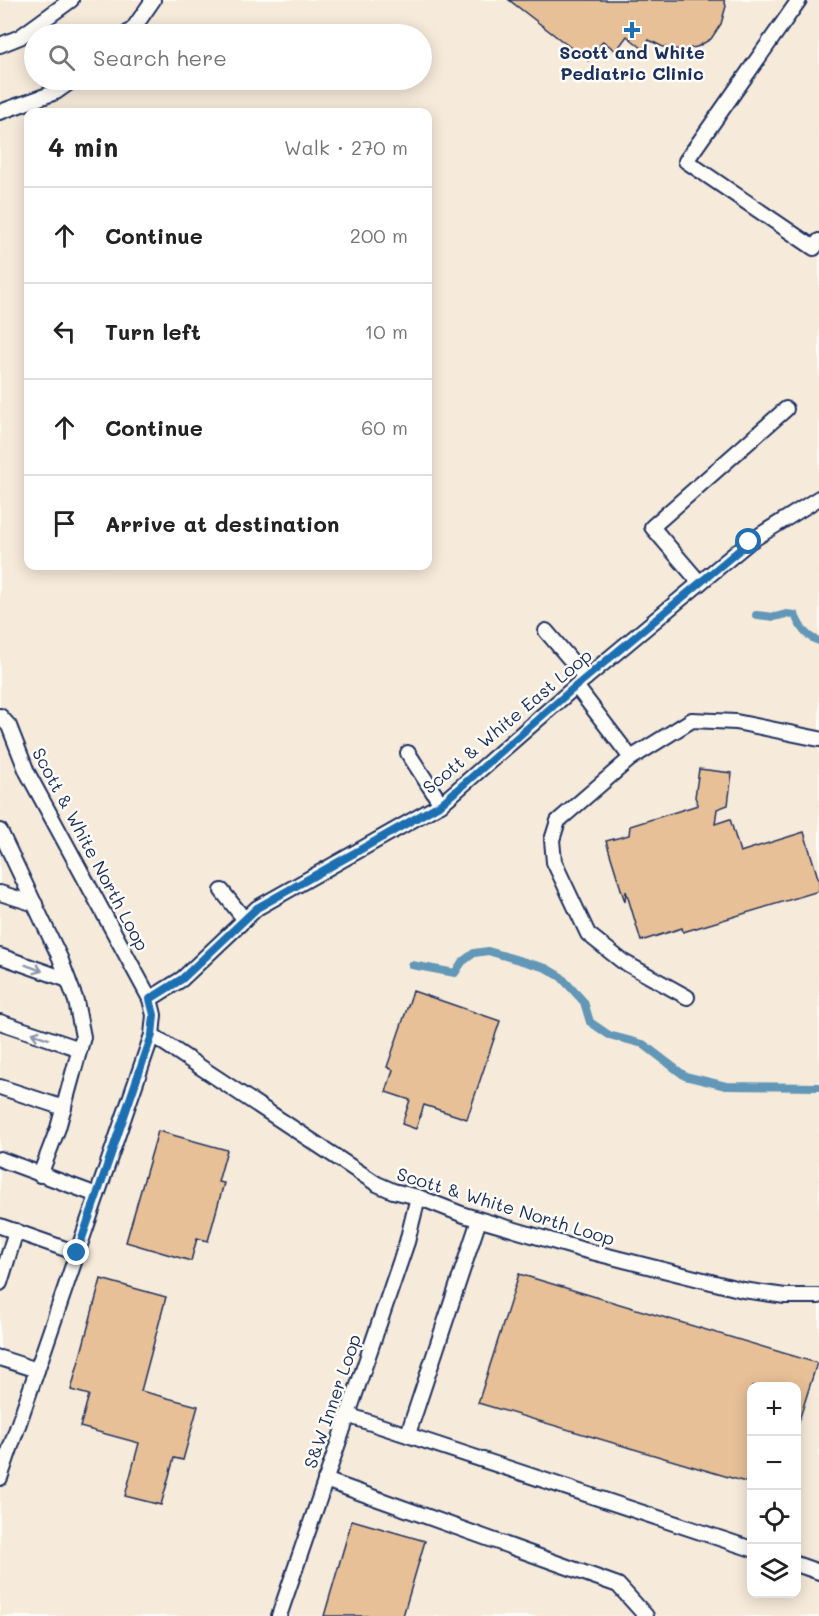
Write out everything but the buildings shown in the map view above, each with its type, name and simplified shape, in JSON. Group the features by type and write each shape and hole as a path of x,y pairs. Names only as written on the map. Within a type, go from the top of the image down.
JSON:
{"lane":[{"path":"38,24 71,0"},
{"path":"137,24 153,0"},
{"path":"799,0 686,161 814,248 819,242"},
{"path":"0,45 24,34"},
{"path":"0,112 59,90"},
{"path":"700,583 652,527 786,409"},
{"name":"Scott & White East Loop","path":"150,999 182,979 257,908 441,804 581,682 749,542 819,498"},
{"path":"546,631 631,758"},
{"name":"Scott & White North Loop","path":"0,716 9,726 27,772 150,999"},
{"path":"687,996 622,961 588,934 554,862 552,840 558,821 631,758 692,720 736,722 819,739"},
{"path":"408,753 441,804"},
{"path":"0,831 68,980 76,1001 83,1037 64,1108 40,1175"},
{"path":"222,891 245,920"},
{"path":"0,893 35,904"},
{"path":"0,956 68,980"},
{"path":"0,1478 152,1035 154,1015 150,999"},
{"path":"0,1022 80,1049"},
{"name":"Scott & White North Loop","path":"152,1035 377,1184 393,1191 418,1197 479,1220 580,1249 743,1290 785,1296 819,1296"},
{"path":"0,1087 64,1108"},
{"path":"0,1159 97,1195"},
{"name":"S&W Inner Loop","path":"279,1616 407,1242 418,1197"},
{"path":"408,1434 479,1220"},
{"path":"0,1226 77,1253"},
{"path":"0,1283 16,1231"},
{"path":"0,1358 37,1370"},
{"path":"347,1415 747,1547"},
{"path":"325,1480 618,1585 646,1616"},
{"path":"801,1566 819,1572"}],"shaded area":[{"path":"0,0 819,0 819,1616 0,1616"}],"waterway":[{"path":"756,615 775,617 786,614 795,615 804,631 819,641"},
{"path":"412,965 455,973 462,962 474,953 488,951 546,968 561,977 584,1002 590,1022 609,1035 643,1044 685,1076 726,1086 819,1087"}],"place":[{"name":"Scott and White Pediatric Clinic","path":"632,30"}],"route":[{"path":"77,1253 152,1035 154,1015 150,999 182,979 257,908 441,804 576,686 749,542"}]}
